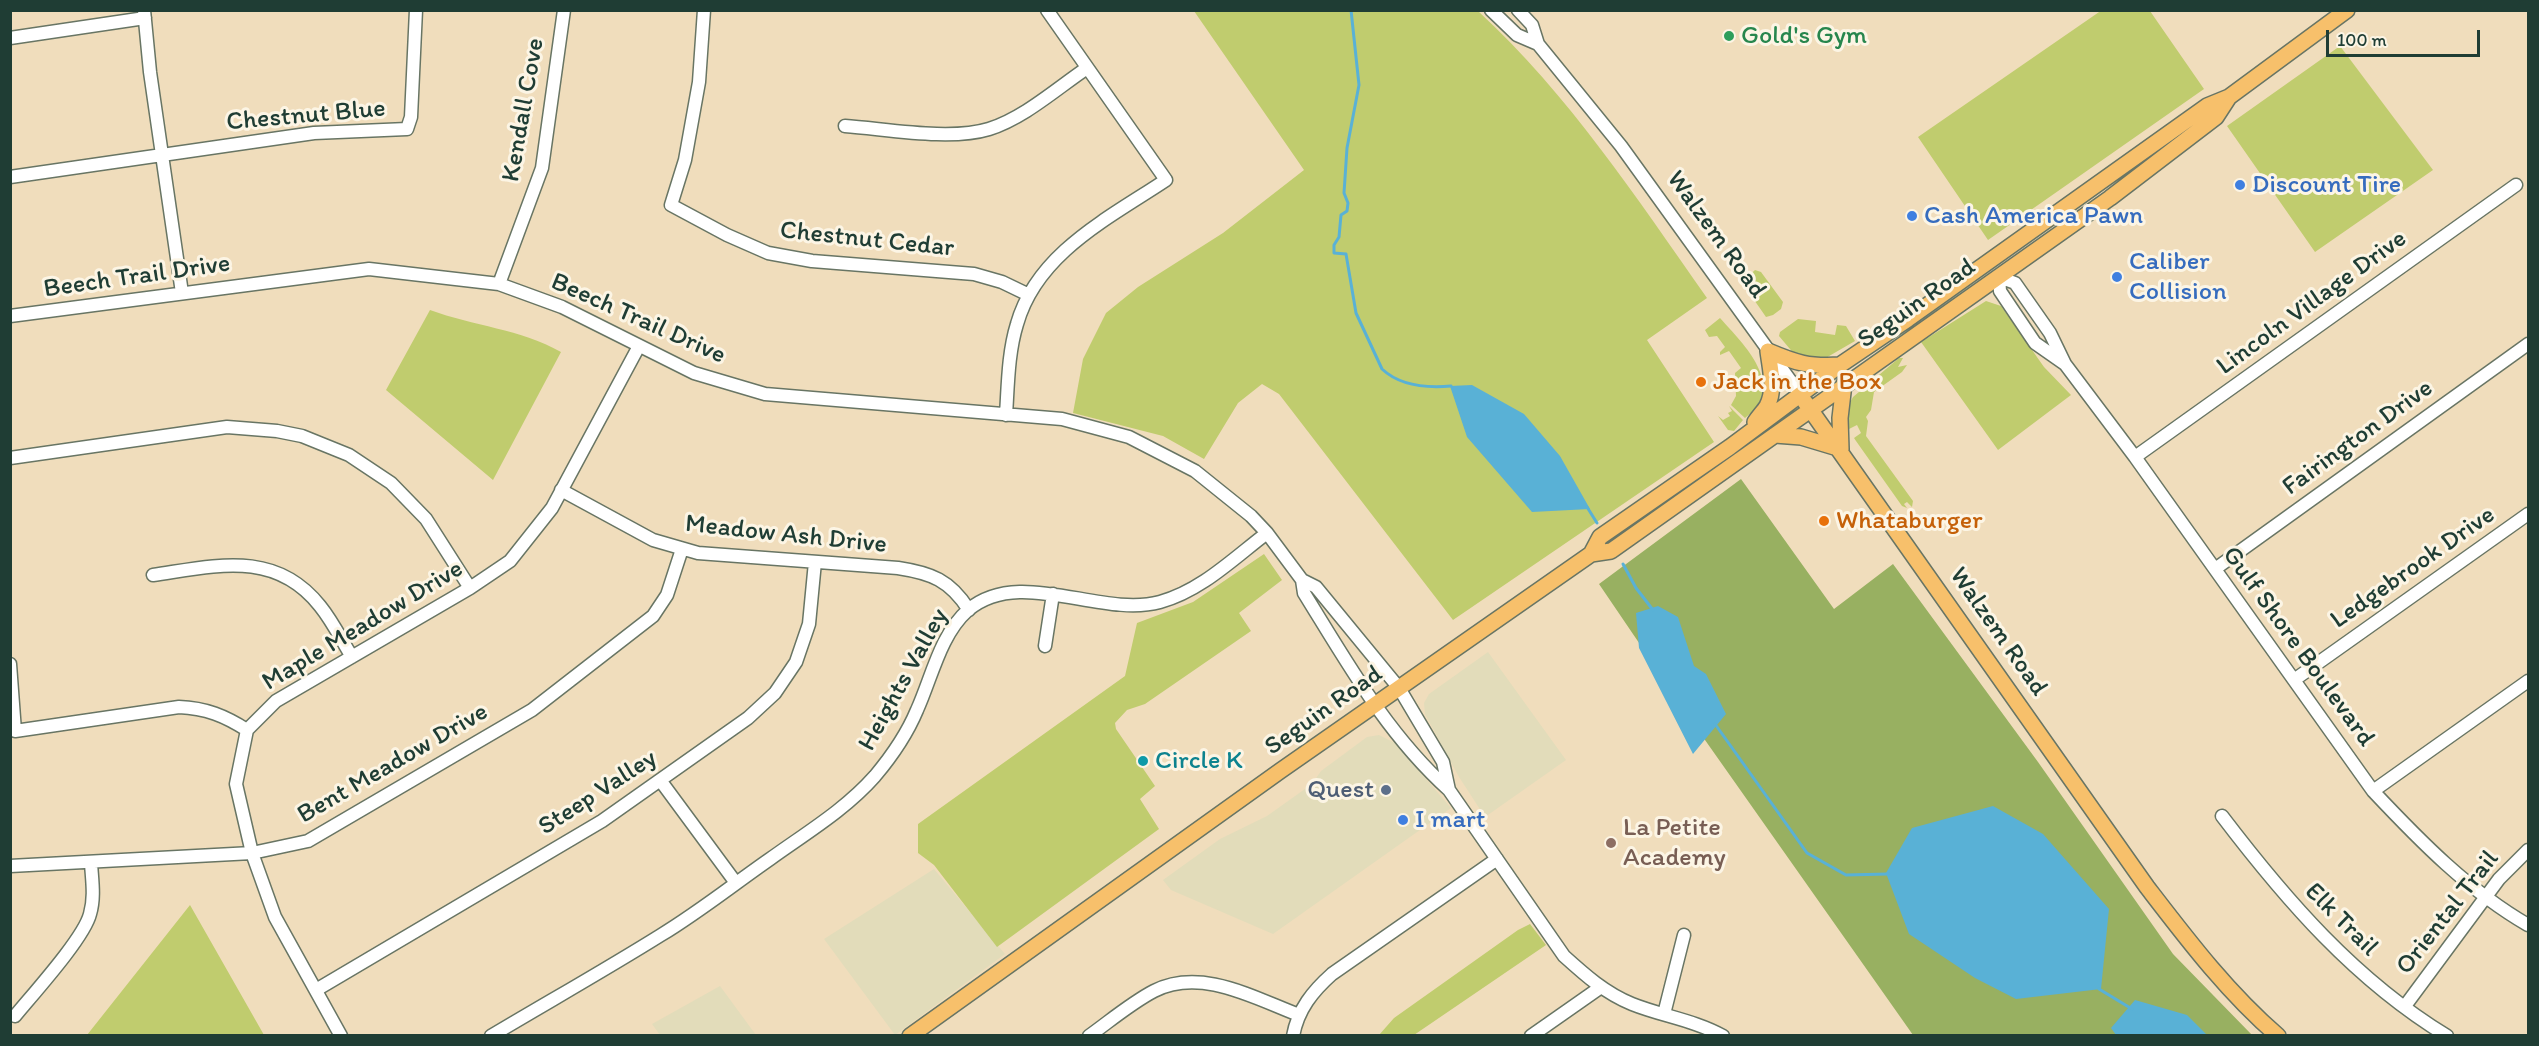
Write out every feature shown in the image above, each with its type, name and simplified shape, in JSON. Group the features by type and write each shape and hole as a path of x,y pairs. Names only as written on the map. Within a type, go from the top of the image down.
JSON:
{"main road":[{"name":"Seguin Road","path":"1591,554 1600,537 1749,432 1840,364 2207,106 2229,97 2347,11"},
{"name":"Seguin Road","path":"909,1035 1591,554 1611,551 1810,408 1999,277 2110,198 2216,117 2229,97"},
{"path":"1951,288 1979,278 1999,277 2000,267 2022,237"},
{"path":"1768,351 1794,363 1809,366 1840,364"},
{"path":"1749,432 1767,406 1770,397 1772,385 1768,351"},
{"path":"1775,435 1801,437 1841,449 1840,418 1844,384"},
{"name":"Walzem Road","path":"1800,394 1841,449 2147,887 2202,958 2259,1019 2278,1035"}],"street":[{"name":"Chestnut Blue","path":"162,155 314,133 407,129 411,117 416,10"},
{"name":"Kendall Cove","path":"499,284 542,168 564,10"},
{"name":"Chestnut Cedar","path":"704,10 699,82 685,160 671,205 726,235 768,253 812,261 974,274 1002,282 1029,295"},
{"path":"1006,415 1013,340 1029,295 1047,268 1068,245 1166,180 1047,10"},
{"name":"Walzem Road","path":"1491,10 1517,35 1538,44"},
{"name":"Walzem Road","path":"1518,10 1532,25 1538,44 1621,146 1800,394"},
{"path":"10,38 145,14 150,72 182,293"},
{"path":"845,126 952,134 977,132 1011,120 1087,68"},
{"path":"10,177 162,155"},
{"name":"Lincoln Village Drive","path":"2135,458 2516,185"},
{"name":"Beech Trail Drive","path":"10,316 369,269 499,284 562,307 694,374 765,394 1062,419 1129,437 1195,471 1251,516 1267,533 1302,580 1316,587 1399,688 1443,762 1449,790"},
{"name":"Gulf Shore Boulevard","path":"2065,364 2035,343 2000,291 1999,277 2015,283 2050,333 2065,364 2373,791 2416,837 2465,881 2529,925"},
{"name":"Fairington Drive","path":"2214,569 2529,344"},
{"name":"Maple Meadow Drive","path":"247,730 276,701 470,588 510,561 552,508 639,346"},
{"path":"10,458 227,427 261,429 302,436 349,455 391,483 426,519 470,588"},
{"name":"Meadow Ash Drive","path":"561,490 632,530 682,549 719,555 898,568 930,574 949,585 969,610"},
{"name":"Ledgebrook Drive","path":"2294,680 2529,514"},
{"name":"Heights Valley","path":"491,1035 662,934 836,811 875,776 892,753 916,713 947,638 969,610 987,600 1008,593 1053,594 1119,606 1141,606 1160,602 1191,590 1267,533"},
{"name":"Bent Meadow Drive","path":"10,866 252,853 308,841 532,710 653,616 667,595 682,549"},
{"name":"Steep Valley","path":"316,990 602,821 766,703 796,662 809,624 815,562"},
{"path":"153,575 235,564 257,566 278,573 306,591 321,607 352,657"},
{"name":"Beech Trail Drive","path":"1302,580 1304,593 1374,706 1426,770 1449,790 1564,956 1601,987 1631,1004 1708,1028 1723,1035"},
{"path":"1045,646 1053,594"},
{"path":"10,664 15,731 179,707 213,712 247,730 236,784 252,853 275,917 341,1035"},
{"path":"2373,791 2529,681"},
{"path":"660,780 736,883"},
{"name":"Elk Trail","path":"2222,816 2266,875 2318,932 2375,984 2447,1035"},
{"name":"Oriental Trail","path":"2405,1006 2499,879 2529,850"},
{"path":"1293,1035 1299,1015 1317,988 1332,974 1497,859"},
{"path":"15,1016 81,933 90,917 93,899 91,863"},
{"path":"1664,1014 1684,935"},
{"path":"1089,1035 1153,991 1182,983 1202,982 1221,986 1299,1015"},
{"path":"1532,1035 1601,987"}],"shaded area":[{"path":"1488,652 1566,760 1485,817 1459,777 1425,714 1424,703 1429,694"},
{"path":"1379,735 1395,743 1451,808 1273,934 1171,890 1163,880 1220,839 1267,816 1312,784 1321,771 1367,737"},
{"path":"934,869 1005,954 895,1035 824,939"},
{"path":"720,986 756,1035 660,1035 652,1024"}],"green space":[{"path":"2102,10 2150,11 2204,89 1988,240 1918,137"},
{"path":"1194,11 1478,11 1511,43 1572,112 1707,298 1647,340 1714,442 1453,620 1279,394 1262,384 1238,403 1204,459 1163,436 1073,413 1083,359 1106,313 1138,287 1223,233 1304,170"},
{"path":"2340,46 2433,170 2315,252 2227,126"},
{"path":"1755,270 1761,272 1783,302 1781,309 1773,315 1766,317 1743,284 1744,280"},
{"path":"1986,301 2001,306 2044,367 2071,395 1998,450 1921,342"},
{"path":"430,310 530,338 561,352 493,480 386,390"},
{"path":"1720,318 1750,353 1758,366 1762,379 1763,393 1757,406 1745,418 1731,405 1736,396 1735,373 1741,368 1729,351 1720,355 1725,347 1717,336 1709,337 1705,330"},
{"path":"1798,319 1816,321 1815,332 1835,335 1837,325 1846,326 1855,341 1824,359 1795,355 1779,336 1780,332"},
{"path":"1899,358 1903,358 1898,367 1907,365 1902,372 1874,392 1871,410 1866,417 1868,421 1866,436 1913,501 1912,507 1907,502 1904,504 1907,508 1902,506 1854,438 1861,433 1857,425 1849,429 1848,420 1853,397"},
{"path":"1729,406 1743,420 1734,431 1728,430 1718,416 1723,420 1730,416 1728,413 1732,411"},
{"path":"1741,479 1834,609 1893,564 2038,762 2173,954 2252,1035 1913,1035 1705,740 1599,584"},
{"path":"1264,554 1282,580 1239,613 1251,631 1145,704 1127,710 1115,723 1116,729 1155,786 1140,799 1159,829 997,947 934,865 918,853 918,824 1125,676 1137,623 1193,602"},
{"path":"190,905 264,1035 87,1035"},
{"path":"1530,924 1546,945 1414,1035 1379,1035 1394,1018 1518,930"}],"water":[{"path":"1472,385 1524,414 1560,456 1590,509 1532,512 1467,437 1450,386"},
{"path":"1658,606 1678,617 1694,666 1706,674 1726,714 1693,754 1639,648 1636,613"},
{"path":"1993,806 2043,834 2109,909 2101,989 2016,999 1975,978 1909,934 1886,873 1912,828"},
{"path":"2135,1000 2187,1015 2207,1035 2116,1035 2111,1028"}],"waterway":[{"path":"1351,10 1359,85 1347,148 1344,193 1348,203 1347,211 1341,215 1339,237 1334,245 1334,253 1346,254 1356,313 1382,369 1397,379 1415,385 1451,386"},
{"path":"1587,507 1597,523"},
{"path":"1623,564 1636,588 1653,610"},
{"path":"1715,724 1807,853 1846,875 1888,874"},
{"path":"2099,989 2132,1009"}],"place":[{"name":"Gold's Gym","path":"1729,36"},
{"name":"Discount Tire","path":"2240,185"},
{"name":"Cash America Pawn","path":"1912,216"},
{"name":"Caliber Collision","path":"2117,277"},
{"name":"Jack in the Box","path":"1701,382"},
{"name":"Whataburger","path":"1824,521"},
{"name":"Circle K","path":"1143,761"},
{"name":"Quest","path":"1386,790"},
{"name":"I mart","path":"1403,820"},
{"name":"La Petite Academy","path":"1611,843"}]}
